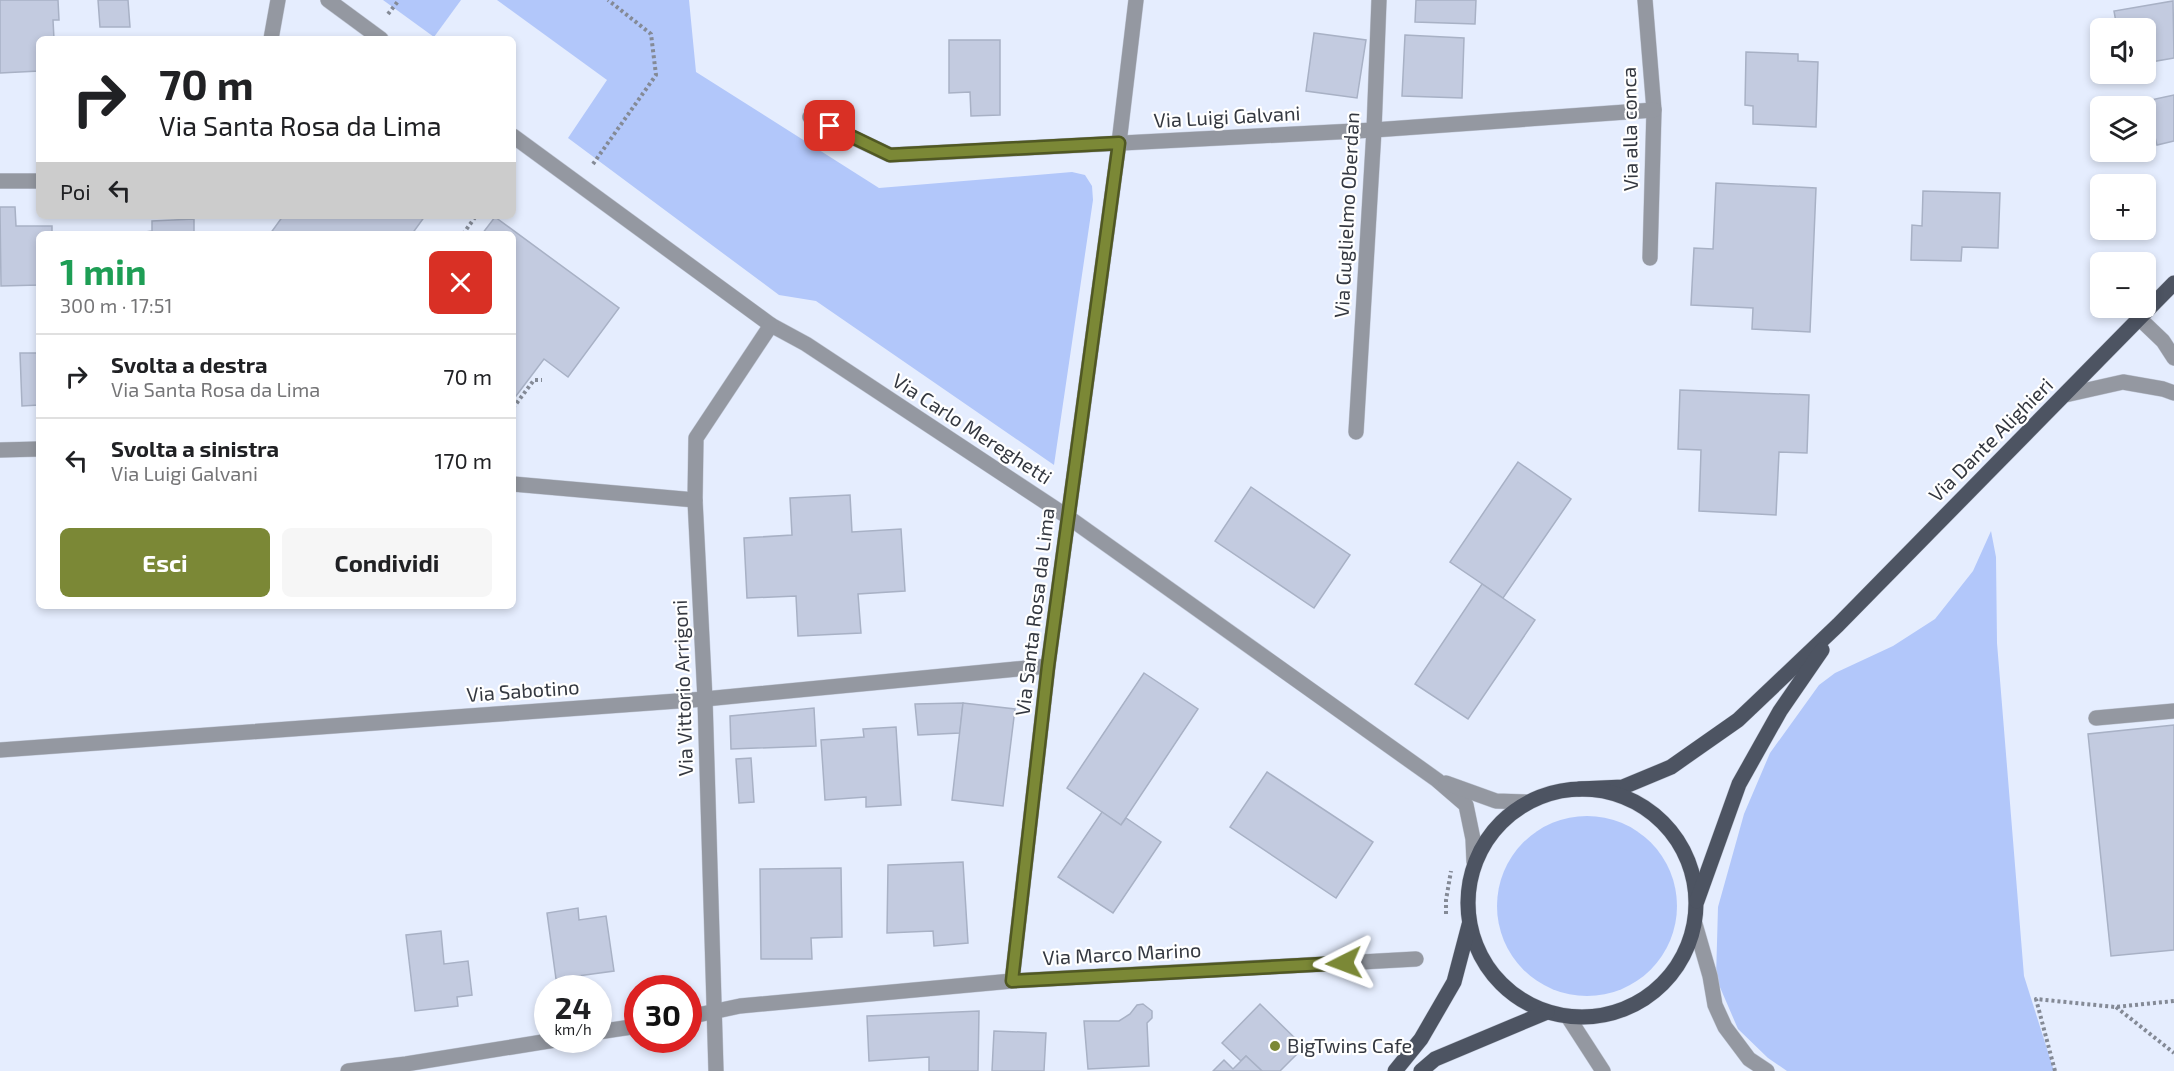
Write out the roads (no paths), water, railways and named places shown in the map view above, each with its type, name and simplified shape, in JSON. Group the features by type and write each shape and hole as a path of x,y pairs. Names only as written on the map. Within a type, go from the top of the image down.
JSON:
{"main road":[{"name":"Via Dante Alighieri","path":"1579,789 1609,792 1637,803 1662,822 1681,846 1693,874 1696,904 1695,924 1679,964 1658,989 1631,1007 1600,1016 1568,1017 1547,1012 1511,993 1484,963 1469,925 1467,894 1474,862 1486,839 1504,818 1527,802 1552,793 1579,789 1623,787 1671,767 1738,720 1838,625 2174,284"},
{"name":"Via Dante Alighieri","path":"1696,904 1739,784 1780,711 1838,625"},
{"path":"1395,1071 1421,1039 1454,982 1469,925"},
{"path":"1420,1071 1435,1059 1547,1012"}],"street":[{"path":"272,36 278,0"},
{"path":"328,0 377,36"},
{"name":"Via Santa Rosa da Lima","path":"1012,981 1048,666 1119,143 1136,0"},
{"name":"Via Guglielmo Oberdan","path":"1356,432 1374,130 1379,0"},
{"name":"Via alla conca","path":"1645,0 1654,110 1650,258"},
{"name":"Via Luigi Galvani","path":"810,117 890,155 1374,130 1654,110"},
{"name":"Via Carlo Mereghetti","path":"516,138 771,325 806,344 1068,517 1437,780 1466,805 1473,839 1474,862"},
{"path":"0,181 36,181"},
{"path":"2140,319 2163,341 2174,358"},
{"name":"Via Vittorio Arrigoni","path":"716,1071 705,699 695,500 696,438 771,325"},
{"path":"2064,395 2123,382 2163,388 2174,393"},
{"path":"0,450 36,449"},
{"path":"516,484 695,500"},
{"name":"Via Sabotino","path":"0,750 705,699 1048,666"},
{"path":"2096,718 2174,711"},
{"name":"Via Carlo Mereghetti","path":"1437,780 1496,801 1527,802"},
{"path":"1695,924 1710,976 1715,1005 1725,1027 1749,1059 1767,1071"},
{"name":"Via Marco Marino","path":"702,1015 740,1006 1012,981 1416,960"},
{"path":"1568,1017 1602,1071"},
{"path":"348,1071 534,1043"}],"place":[{"name":"BigTwins Cafe","path":"1275,1046"}]}
